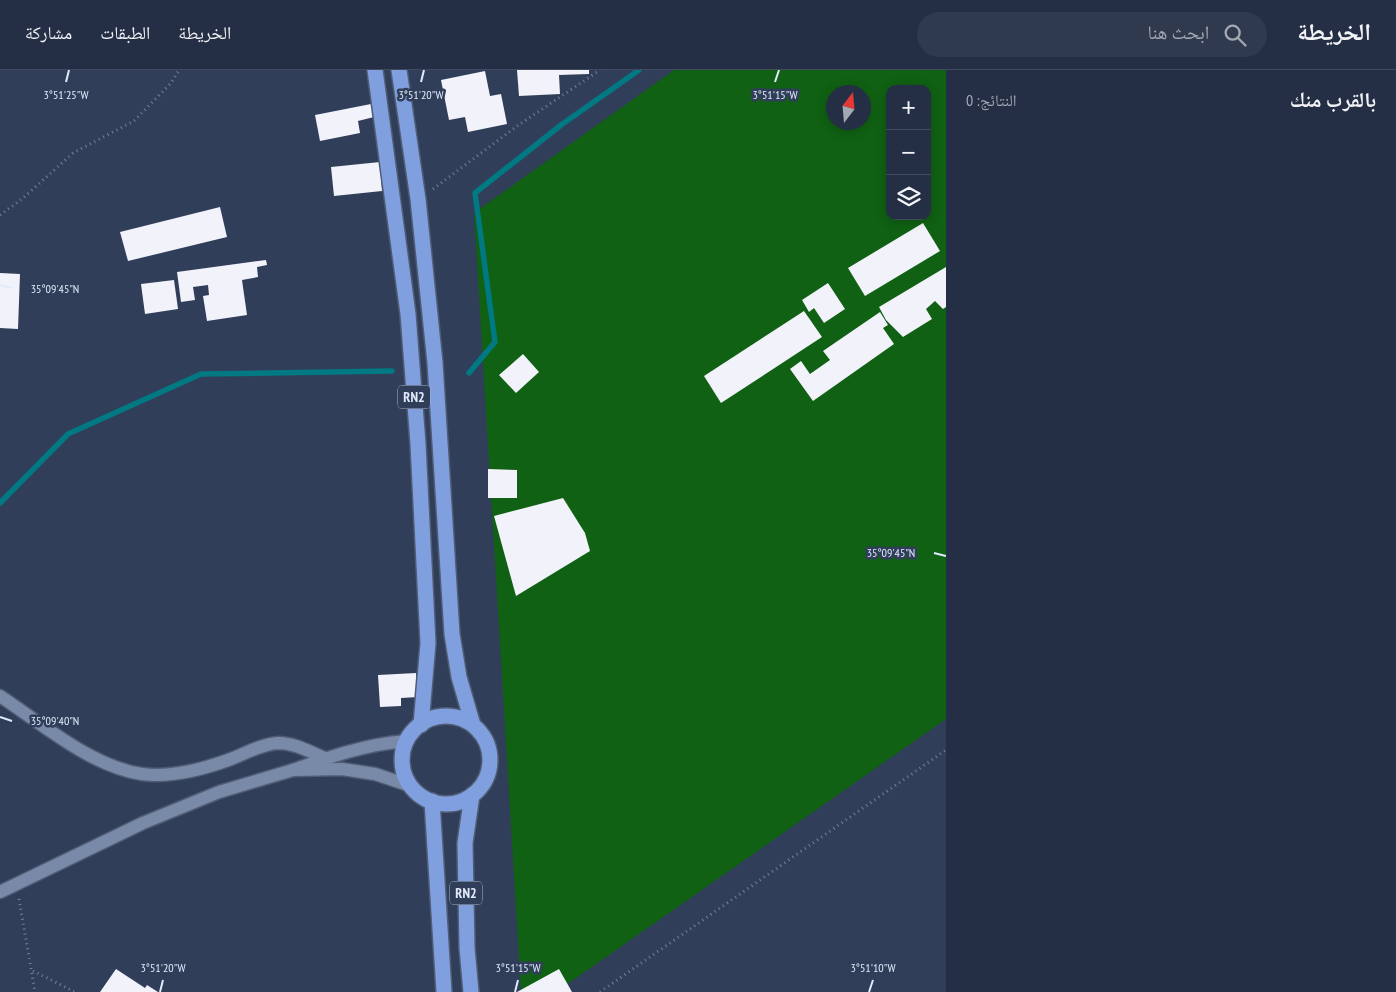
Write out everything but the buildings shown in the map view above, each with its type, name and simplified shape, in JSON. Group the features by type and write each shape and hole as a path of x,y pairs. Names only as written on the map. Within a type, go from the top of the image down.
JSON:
{"highway":[{"name":"RN2","path":"375,70 408,314 418,444 428,643 421,725"},
{"name":"RN2","path":"399,70 418,199 436,363 452,634 459,677 473,725 484,736 490,750 491,762 487,777 479,790 472,795 465,843 467,948 471,992"},
{"path":"472,795 466,800 451,804 432,801 418,794 404,773 402,757 406,742 415,729 432,718 443,716 458,717 473,725"},
{"name":"RN2","path":"432,801 444,992"}],"street":[{"path":"0,696 90,756 120,769 144,774 170,774 207,768 261,747 278,744 296,745 325,758"},
{"path":"0,892 143,822 219,792 293,770 325,758 383,743 406,742"},
{"path":"293,770 342,769 375,774 411,786"}],"path":[{"path":"0,215 22,199 73,153 134,121 171,83 179,70"},
{"path":"418,199 520,124 600,70"},
{"path":"600,992 946,750"},
{"path":"17,883 35,992"},
{"path":"32,970 76,992"}],"green space":[{"path":"674,70 946,70 946,719 556,992 521,992 474,213"}],"waterway":[{"path":"469,373 495,342 475,193 561,125 639,70"},
{"path":"0,503 68,434 201,374 392,371"}]}
